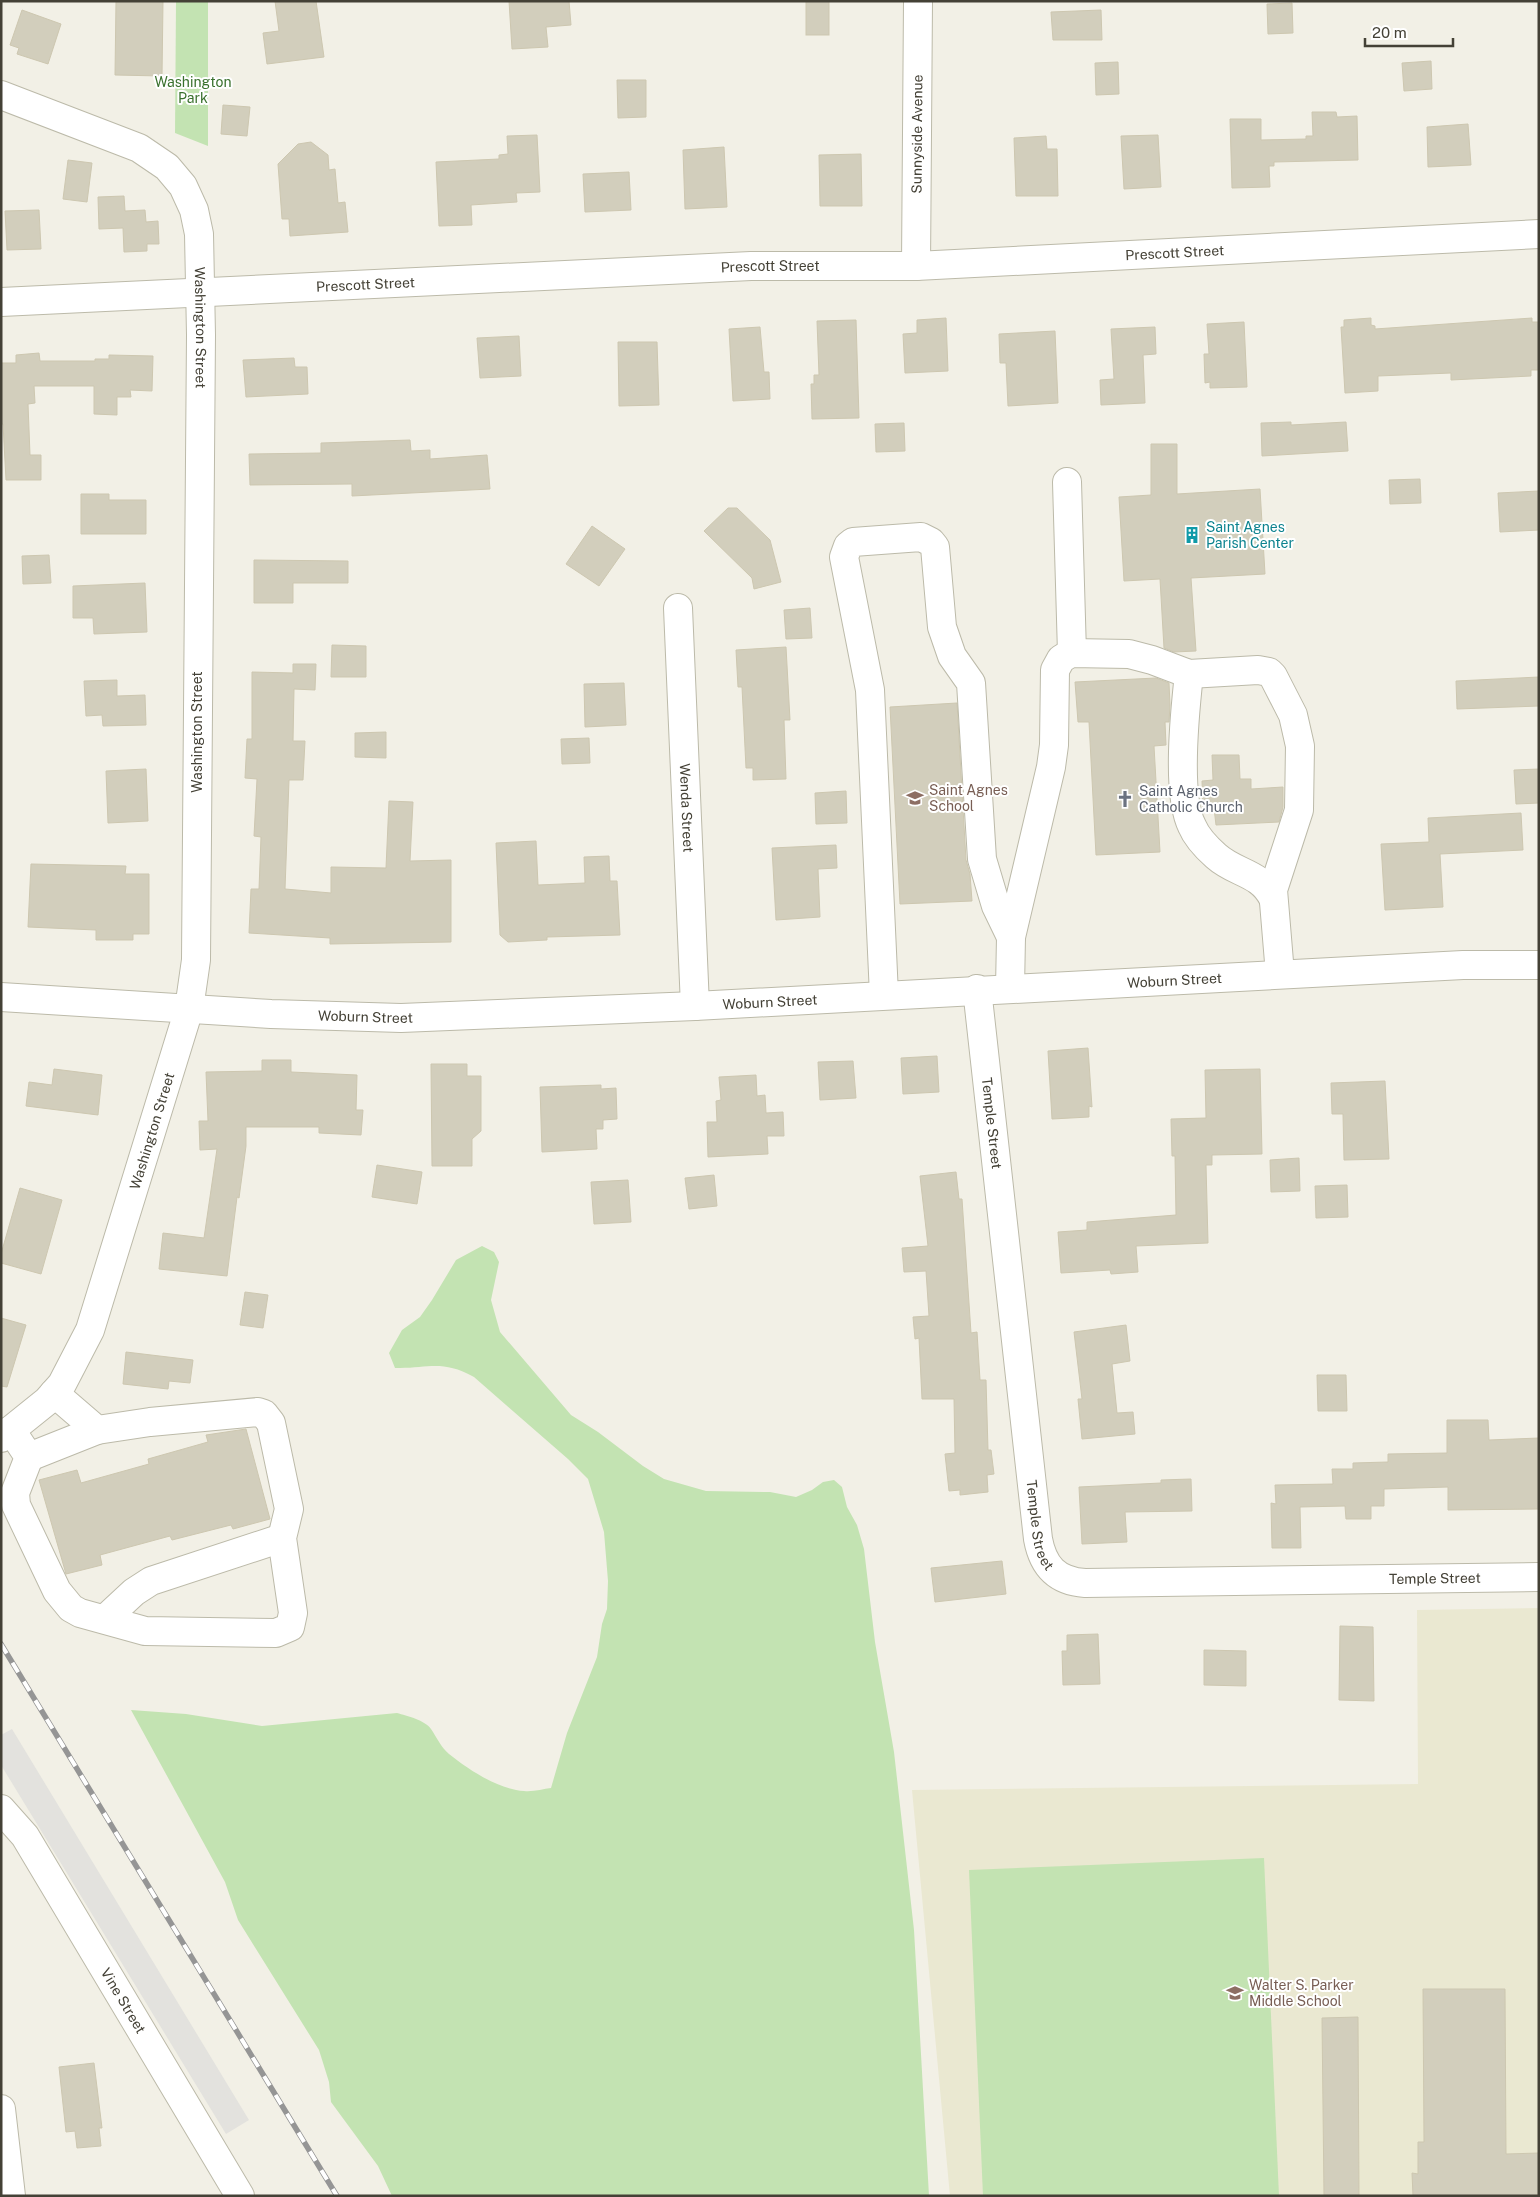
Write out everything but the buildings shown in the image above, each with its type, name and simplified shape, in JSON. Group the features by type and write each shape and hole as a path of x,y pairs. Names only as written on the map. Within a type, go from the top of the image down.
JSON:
{"street":[{"name":"Sunnyside Avenue","path":"916,266 918,1"},
{"name":"Washington Street","path":"1,95 139,148 153,156 173,173 187,194 196,218 200,294 196,960 189,1009 100,1302 77,1358 54,1393 6,1434"},
{"name":"Prescott Street","path":"1,302 200,294 751,266 916,266 1539,234"},
{"path":"1066,482 1072,653"},
{"path":"884,995 870,690 844,557 848,546 857,540 921,537 931,542 935,547 942,627 952,656 971,683 982,859 996,906 1011,937"},
{"name":"Wenda Street","path":"678,608 695,1006"},
{"path":"1010,988 1011,937 1051,768 1054,745 1055,670 1061,659 1072,653 1129,654 1188,674 1258,670 1269,672 1293,715 1300,746 1299,810 1274,882 1273,898 1280,974"},
{"path":"1188,674 1183,742 1185,796 1191,826 1201,841 1217,857 1260,880 1273,898"},
{"name":"Woburn Street","path":"1,997 189,1009 342,1017 401,1018 695,1006 978,989 1463,965 1539,965"},
{"name":"Temple Street","path":"978,989 1038,1539 1043,1560 1054,1573 1065,1579 1085,1583 1539,1577"},
{"path":"54,1393 98,1430"},
{"path":"264,1414 271,1423 289,1509 282,1538 294,1617 290,1627 284,1632 145,1631 106,1618 90,1616 71,1608 63,1600 53,1583 15,1499 29,1457 98,1430 150,1422 264,1414"},
{"path":"6,1434 29,1457"},
{"path":"106,1618 134,1592 151,1581 282,1538"},
{"name":"Vine Street","path":"1,1809 25,1836 240,2196"},
{"path":"1,2109 11,2196"}],"shaded area":[{"name":"Walter S. Parker Middle School","path":"1539,1608 1539,2196 950,2196 912,1790 1418,1784 1417,1610"},
{"path":"12,1729 249,2120 226,2134 1,1765 1,1735"}],"green space":[{"name":"Washington Park","path":"176,1 208,1 208,146 175,133"},
{"path":"482,1246 494,1252 499,1262 491,1300 500,1332 571,1415 598,1432 643,1466 664,1479 706,1491 770,1492 796,1497 812,1490 823,1482 834,1480 842,1487 847,1507 857,1525 864,1549 875,1642 894,1752 914,1930 929,2196 392,2196 378,2166 331,2102 329,2082 319,2050 238,1920 225,1882 131,1710 186,1714 262,1726 397,1713 425,1723 449,1754 494,1783 524,1791 551,1788 567,1733 597,1657 602,1624 607,1609 608,1581 604,1532 588,1479 568,1459 474,1377 452,1368 434,1366 395,1368 389,1353 402,1330 420,1317 456,1260"},
{"path":"1264,1858 1279,2196 983,2196 969,1870"}],"railway":[{"path":"1,1644 337,2196"}],"place":[{"name":"Saint Agnes Parish Center","path":"1192,535"},
{"name":"Saint Agnes School","path":"915,798"},
{"name":"Saint Agnes Catholic Church","path":"1125,799"},
{"name":"Walter S. Parker Middle School","path":"1235,1993"}]}
